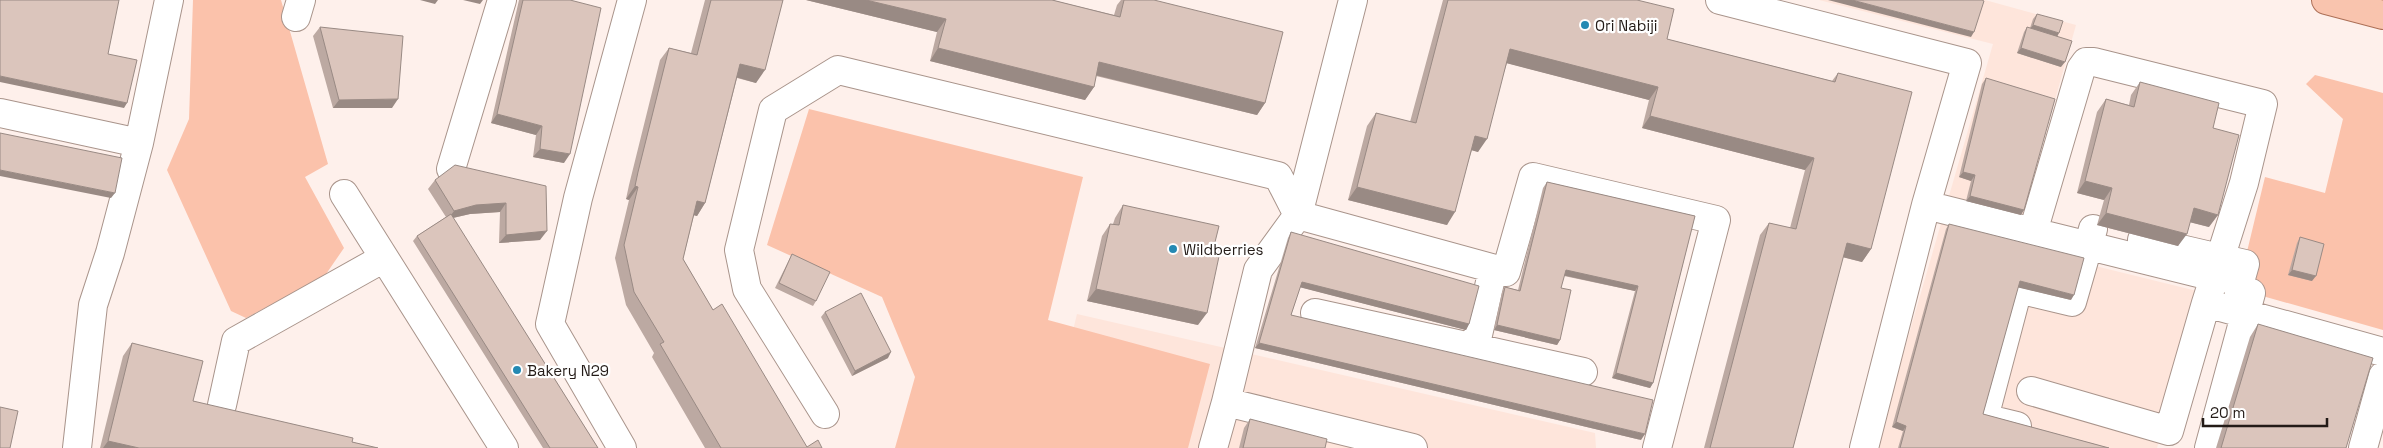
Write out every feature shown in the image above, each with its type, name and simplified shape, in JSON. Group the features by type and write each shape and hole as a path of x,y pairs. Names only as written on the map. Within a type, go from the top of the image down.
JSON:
{"main road":[{"path":"2326,0 2383,15"}],"street":[{"path":"77,448 93,305 110,253 138,143 168,0"},
{"path":"451,169 502,0"},
{"path":"622,448 550,324 578,198 632,0"},
{"path":"1213,448 1258,270 1298,216 1351,0"},
{"path":"1720,0 1967,64 1926,205 1864,448"},
{"path":"2031,391 2169,431 2244,183 2263,104 2094,62 2086,62 2081,69 2033,232"},
{"path":"825,414 747,289 739,250 773,110 838,70 1278,176 1298,216 1506,272 1533,177 1716,220 1656,448"},
{"path":"0,113 138,143"},
{"path":"344,194 504,448"},
{"path":"1926,205 2088,246 2217,268 2245,264 2238,289 2250,293 2209,448"},
{"path":"2038,432 1984,418 2018,289 2072,302 2088,246"},
{"path":"222,405 236,340 384,258"},
{"path":"1475,348 1492,269"},
{"path":"2206,304 2383,352"},
{"path":"1315,313 1583,372"},
{"path":"2363,448 2383,376"},
{"path":"1226,402 1413,448"}],"shaded area":[{"path":"193,0 281,0 328,164 305,177 344,248 324,277 246,318 231,311 167,170 189,119"},
{"path":"1819,0 1985,0 2076,25 2014,246 2201,292 2157,448 1876,448 1993,44"},
{"path":"2315,75 2383,93 2383,330 2238,289 2265,177 2325,193 2343,119 2306,84"},
{"path":"809,109 1083,177 1048,320 1210,364 1188,448 895,448 915,377 882,297 767,245"},
{"path":"1077,314 1595,433 1596,448 1044,448"}],"building":[{"path":"0,0 119,0 108,54 137,60 127,103 0,76"},
{"path":"523,0 570,0 601,8 570,154 540,149 542,126 497,114"},
{"path":"711,0 783,0 765,70 740,64 705,203 697,201 683,259 713,310 722,304 807,447 818,440 822,448 721,448 660,344 664,342 634,292 624,245 638,187 635,186 638,172 669,48 697,55"},
{"path":"866,0 1052,0 1120,17 1124,0 1154,0 1283,32 1265,103 1099,62 1094,87 938,48 946,19"},
{"path":"1448,0 1637,0 1674,9 1667,39 1835,82 1838,73 1912,92 1871,249 1847,243 1793,448 1710,448 1769,223 1796,229 1814,158 1650,116 1658,87 1510,49 1487,139 1475,136 1455,212 1357,187 1376,113 1416,123"},
{"path":"1852,0 1982,0 1984,1 1974,32"},
{"path":"2037,14 2063,21 2059,33 2033,25"},
{"path":"320,27 403,36 398,99 339,100"},
{"path":"2027,27 2072,41 2065,62 2021,48"},
{"path":"1986,78 2055,99 2024,210 1970,196 1975,175 1963,172"},
{"path":"2140,82 2219,103 2213,128 2239,135 2218,215 2194,208 2187,234 2106,213 2112,188 2085,181 2106,99 2134,107"},
{"path":"0,133 122,158 115,193 0,170"},
{"path":"455,165 546,186 547,231 506,235 506,203 476,205 454,211 435,180"},
{"path":"1547,182 1695,216 1653,383 1616,373 1638,286 1566,270 1561,288 1571,290 1560,340 1497,325 1505,287 1520,291"},
{"path":"1123,205 1219,226 1214,246 1221,247 1207,313 1096,289 1110,224 1119,225"},
{"path":"451,214 598,448 550,448 417,236"},
{"path":"1949,224 2084,258 2074,295 2020,281 1983,414 2109,448 1900,448 1906,426 1896,422"},
{"path":"1291,232 1479,286 1469,324 1302,282 1291,315 1653,400 1645,434 1259,343"},
{"path":"2300,237 2324,244 2316,276 2292,270"},
{"path":"792,254 830,272 816,301 779,283"},
{"path":"861,293 891,352 855,371 825,312"},
{"path":"2258,324 2373,358 2346,448 2221,448"},
{"path":"132,343 203,361 193,401 353,438 352,442 378,448 139,448 108,441"},
{"path":"0,407 18,411 10,448 0,448"},
{"path":"1250,419 1327,439 1325,448 1243,448"}],"place":[{"name":"Ori Nabiji","path":"1585,25"},
{"name":"Wildberries","path":"1173,249"},
{"name":"Bakery N29","path":"517,370"}]}
